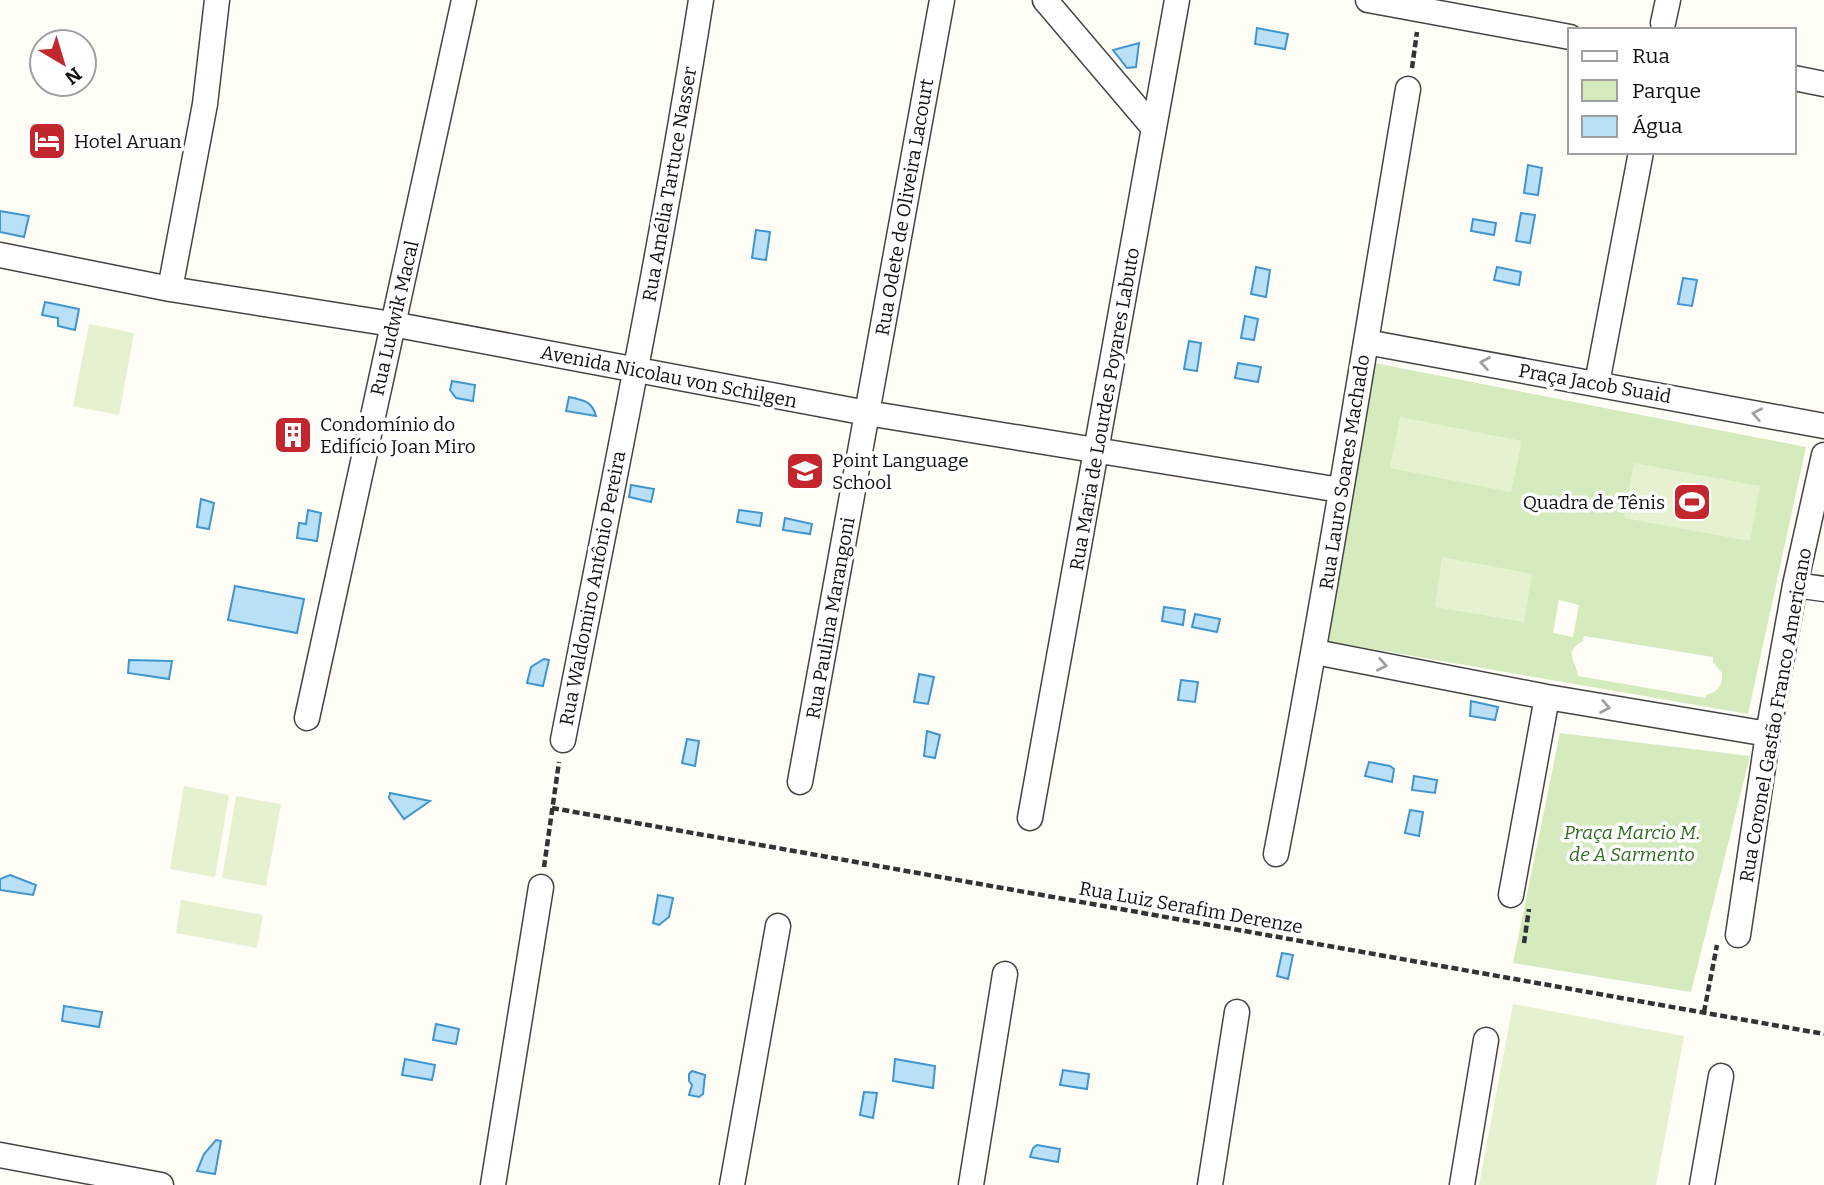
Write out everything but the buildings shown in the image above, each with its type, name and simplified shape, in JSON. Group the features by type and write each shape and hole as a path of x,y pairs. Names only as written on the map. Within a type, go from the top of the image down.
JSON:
{"street":[{"path":"170,289 205,104 217,0"},
{"name":"Rua Ludwik Macal","path":"307,718 464,0"},
{"name":"Rua Amélia Tartuce Nasser","path":"635,369 701,0"},
{"name":"Rua Odete de Oliveira Lacourt","path":"867,413 942,0"},
{"path":"1045,0 1153,127"},
{"name":"Rua Maria de Lourdes Poyares Labuto","path":"1030,818 1177,0"},
{"path":"1368,0 1568,37"},
{"path":"1796,78 1824,84"},
{"name":"Rua Lauro Soares Machado","path":"1276,854 1315,652 1408,89"},
{"path":"1597,383 1642,154"},
{"name":"Avenida Nicolau von Schilgen","path":"0,255 170,289 392,324 867,413 1340,490"},
{"name":"Praça Jacob Suaid","path":"1366,342 1824,426"},
{"name":"Rua Waldomiro Antônio Pereira","path":"563,740 635,369"},
{"name":"Rua Paulina Marangoni","path":"800,782 867,413"},
{"name":"Rua Coronel Gastão Franco Americano","path":"1729,935 1795,585 1824,455"},
{"path":"1795,585 1824,589"},
{"path":"1315,652 1547,697 1768,734"},
{"path":"1521,899 1547,697"},
{"path":"493,1185 541,887"},
{"path":"732,1185 778,926"},
{"path":"971,1185 1005,974"},
{"path":"1210,1185 1237,1012"},
{"path":"1462,1185 1486,1040"},
{"path":"1702,1185 1721,1076"},
{"path":"0,1155 161,1185"}],"path":[{"path":"1408,89 1420,10"},
{"name":"Rua Waldomiro Antônio Pereira","path":"541,887 563,740"},
{"name":"Rua Luiz Serafim Derenze","path":"552,808 1824,1034"},
{"path":"1521,899 1524,943"},
{"path":"1704,1013 1729,935"}],"green space":[{"path":"89,324 134,333 119,415 73,406"},
{"path":"1369,362 1806,447 1748,714 1320,640","holes":["1559,600 1579,605 1573,637 1553,633","1584,636 1713,657 1713,662 1722,673 1721,684 1717,690 1706,695 1706,698 1578,676 1572,653"]},
{"name":"Quadra de Tênis","path":"1400,417 1522,441 1511,492 1390,468"},
{"name":"Quadra de Tênis","path":"1634,463 1760,486 1750,541 1624,518"},
{"path":"1442,557 1532,574 1524,622 1435,607"},
{"name":"Praça Marcio M. de A Sarmento","path":"1560,733 1750,756 1691,992 1513,963"},
{"path":"184,786 229,795 215,877 170,869"},
{"path":"236,796 281,804 266,886 222,878"},
{"path":"181,900 263,915 257,948 176,933"},
{"path":"1513,1004 1684,1036 1656,1185 1479,1185"}],"water":[{"path":"1257,28 1288,34 1285,49 1255,44"},
{"path":"1139,43 1136,67 1127,68 1113,50"},
{"path":"1528,165 1542,168 1538,195 1524,193"},
{"path":"0,211 29,216 24,237 0,232"},
{"path":"1521,213 1535,215 1530,243 1516,241"},
{"path":"1473,219 1496,223 1494,235 1471,231"},
{"path":"756,230 770,232 766,260 752,258"},
{"path":"1256,267 1270,270 1266,297 1251,294"},
{"path":"1497,267 1521,272 1519,285 1494,280"},
{"path":"1683,278 1697,280 1692,306 1678,304"},
{"path":"45,302 79,309 75,330 58,326 58,318 42,315"},
{"path":"1245,316 1258,319 1254,340 1241,338"},
{"path":"1189,341 1201,343 1197,371 1184,369"},
{"path":"1238,363 1261,367 1258,382 1235,378"},
{"path":"452,381 475,385 473,401 456,398 450,390"},
{"path":"569,397 589,404 596,416 566,411"},
{"path":"631,485 654,489 651,502 629,497"},
{"path":"201,499 214,503 209,529 197,527"},
{"path":"308,510 321,513 317,541 297,538 299,523 306,524"},
{"path":"739,510 762,513 760,526 737,522"},
{"path":"785,518 812,524 810,534 783,530"},
{"path":"235,586 304,599 297,633 228,620"},
{"path":"1164,607 1185,610 1183,625 1162,621"},
{"path":"1195,614 1220,619 1217,632 1192,627"},
{"path":"544,659 549,660 543,686 527,683 531,667"},
{"path":"129,660 172,661 169,679 128,673"},
{"path":"919,674 934,677 928,704 914,702"},
{"path":"1181,680 1198,682 1195,702 1178,700"},
{"path":"1471,701 1498,707 1495,720 1470,716"},
{"path":"927,731 940,735 935,758 924,756"},
{"path":"687,739 699,741 695,766 682,763"},
{"path":"1369,762 1394,769 1392,782 1365,776"},
{"path":"1414,776 1437,780 1435,793 1412,790"},
{"path":"390,793 430,801 404,819 389,798"},
{"path":"1410,810 1423,812 1419,836 1405,833"},
{"path":"10,875 36,885 33,895 0,890 0,879"},
{"path":"658,895 673,898 669,917 659,925 653,923"},
{"path":"1282,953 1293,955 1288,979 1277,976"},
{"path":"64,1006 102,1012 99,1027 62,1021"},
{"path":"436,1024 459,1029 456,1044 433,1040"},
{"path":"405,1059 435,1065 432,1080 402,1075"},
{"path":"895,1059 935,1066 933,1088 893,1081"},
{"path":"1063,1070 1089,1074 1087,1089 1060,1085"},
{"path":"692,1071 705,1075 703,1094 699,1097 689,1095 692,1085 689,1074"},
{"path":"864,1092 877,1093 873,1118 860,1115"},
{"path":"216,1140 221,1141 215,1174 197,1171 204,1154"},
{"path":"1037,1145 1060,1149 1058,1162 1030,1157"}],"place":[{"name":"Hotel Aruan","path":"47,141"},
{"name":"Condomínio do Edifício Joan Miro","path":"293,435"},
{"name":"Point Language School","path":"805,471"},
{"name":"Quadra de Tênis","path":"1692,502"}]}
